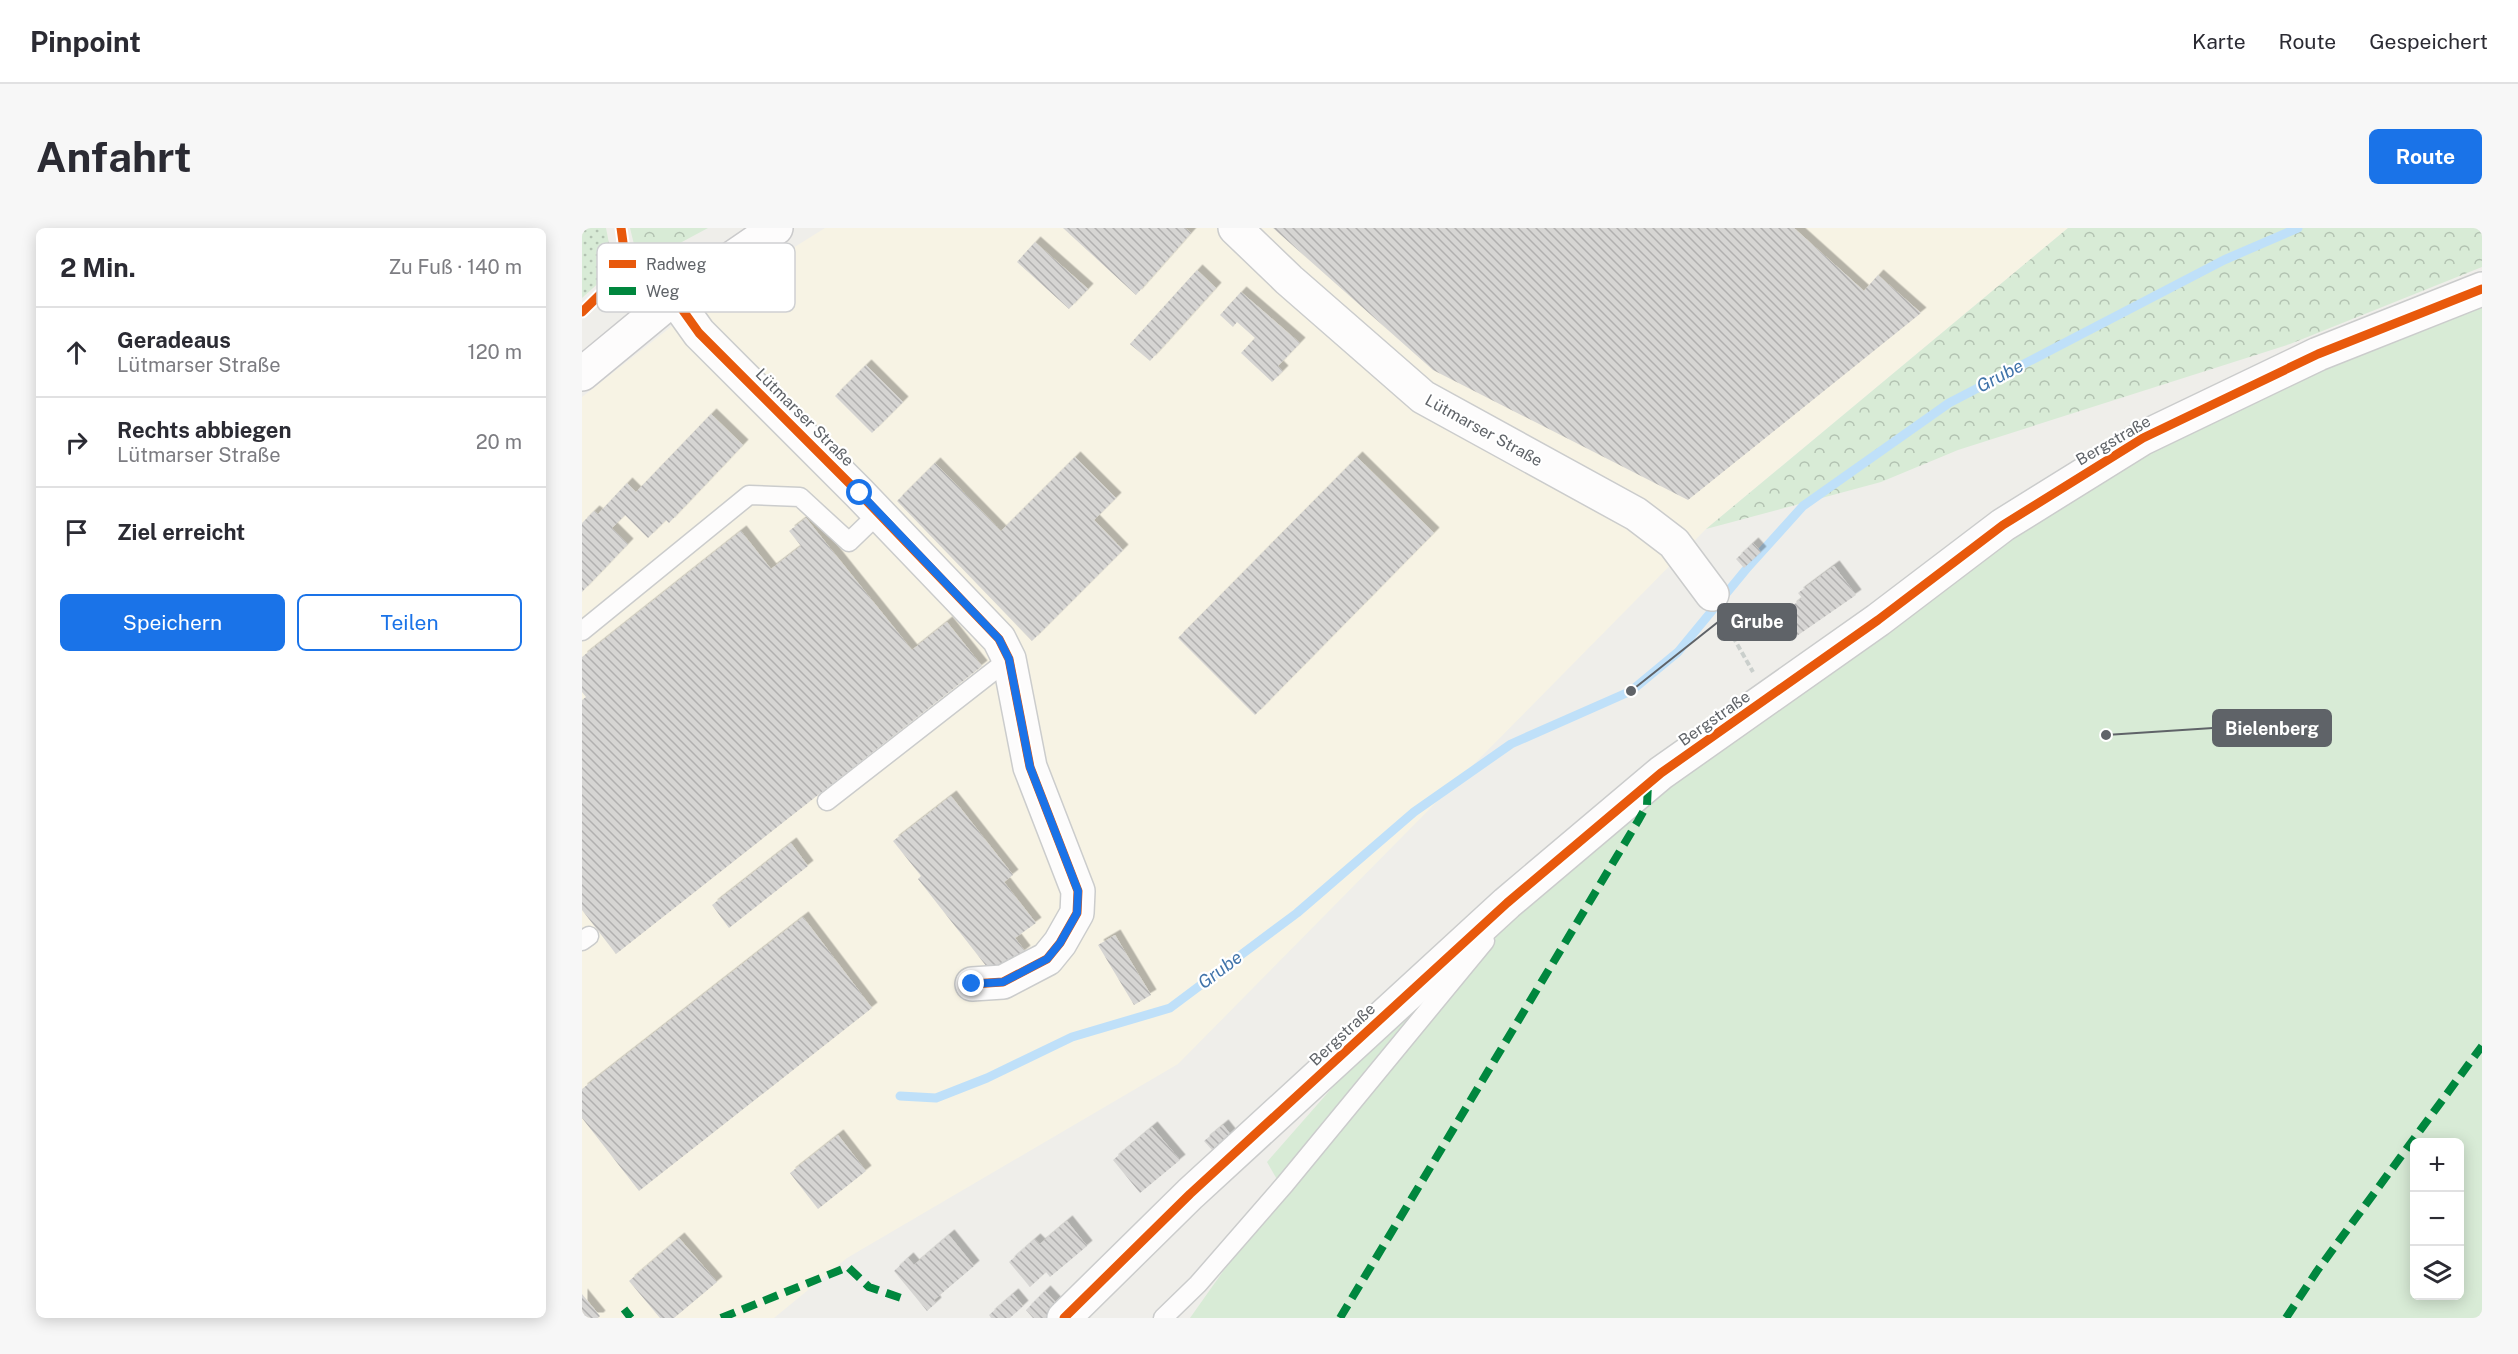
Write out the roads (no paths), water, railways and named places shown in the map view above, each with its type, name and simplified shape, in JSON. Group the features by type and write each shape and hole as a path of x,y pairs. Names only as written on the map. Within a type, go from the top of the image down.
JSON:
{"street":[{"path":"754,243 776,228"},
{"name":"Lütmarser Straße","path":"1235,228 1289,280 1423,397 1636,514 1674,543 1712,594"},
{"name":"Bergstraße","path":"1064,1318 1190,1194 1507,903 1661,773 1878,620 2003,525 2143,438 2318,354 2482,289"},
{"path":"582,374 657,312"},
{"name":"Lütmarser Straße","path":"684,312 699,333 879,513 999,639 1009,659 1030,767 1078,891 1077,913 1060,943 1047,959 1003,982 972,984"}],"lane":[{"path":"582,631 749,495 800,497 849,542 879,513"},
{"path":"827,801 1009,659"},
{"path":"1163,1318 1234,1244 1445,992 1496,926 1507,903"}],"waterway":[{"name":"Grube","path":"900,1096 936,1098 987,1078 1072,1037 1170,1008 1297,913 1414,812 1511,744 1631,691 1678,652 1748,567 1803,506 1949,403 2224,260 2298,228"}],"place":[{"name":"Grube","path":"1631,691"},
{"name":"Bielenberg","path":"2106,735"}]}
